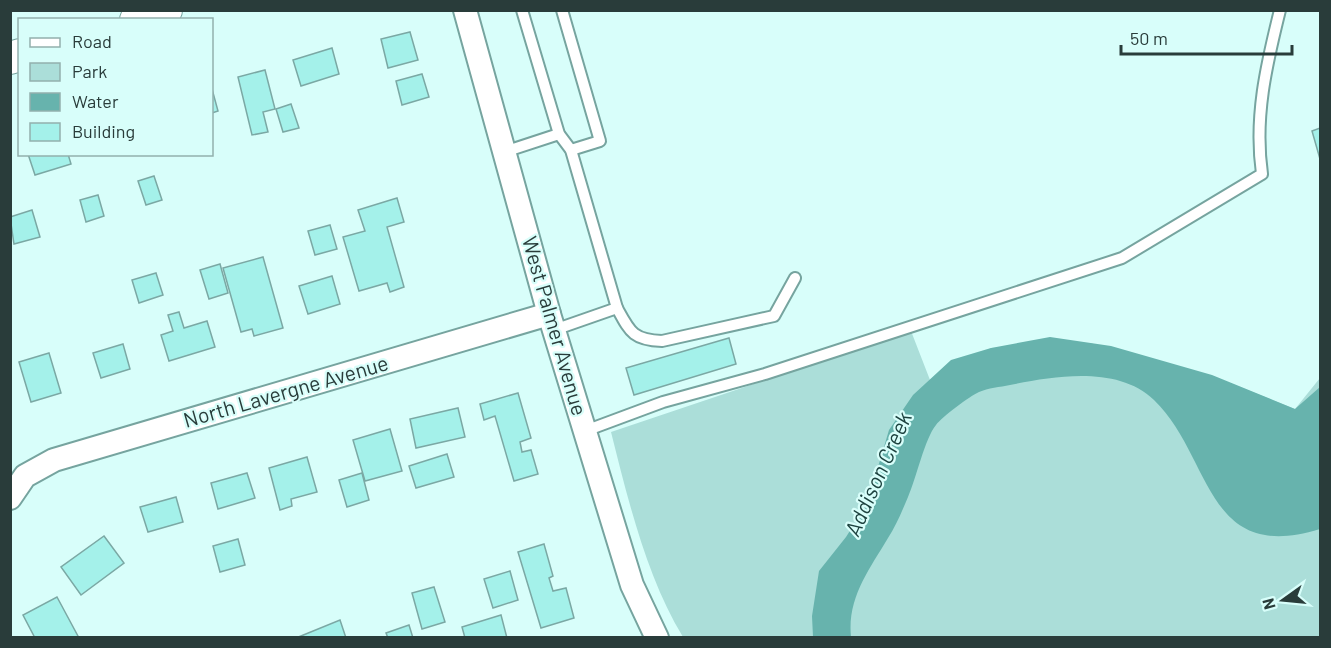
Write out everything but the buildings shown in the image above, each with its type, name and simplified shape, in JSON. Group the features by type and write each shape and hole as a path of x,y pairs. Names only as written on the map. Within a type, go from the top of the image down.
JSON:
{"main road":[{"path":"142,18 166,10"}],"street":[{"name":"West Palmer Avenue","path":"465,10 551,322 633,585 657,638"},
{"name":"North Lavergne Avenue","path":"10,498 25,476 54,460 551,322"}],"lane":[{"path":"522,10 559,134 571,150 617,308 630,332 645,340 662,341 774,316 795,278"},
{"path":"562,10 600,141 571,150"},
{"path":"585,431 663,402 765,374 1122,258 1262,174 1258,145 1259,106 1280,10"},
{"path":"504,152 559,134"},
{"path":"551,322 617,308"}],"green space":[{"path":"911,331 930,380 991,348 1090,343 1240,387 1295,409 1320,378 1320,637 683,637 670,614 649,564 611,432"}],"water":[{"name":"Addison Creek","path":"1050,337 1111,346 1212,375 1295,409 1320,387 1320,529 1282,536 1253,532 1232,519 1216,499 1173,423 1154,400 1139,389 1122,382 1085,376 1046,379 990,389 979,392 963,402 939,421 932,431 899,518 867,573 856,597 852,610 851,637 813,637 812,616 819,571 846,537 867,504 889,430 913,395 951,360 991,348"}]}
